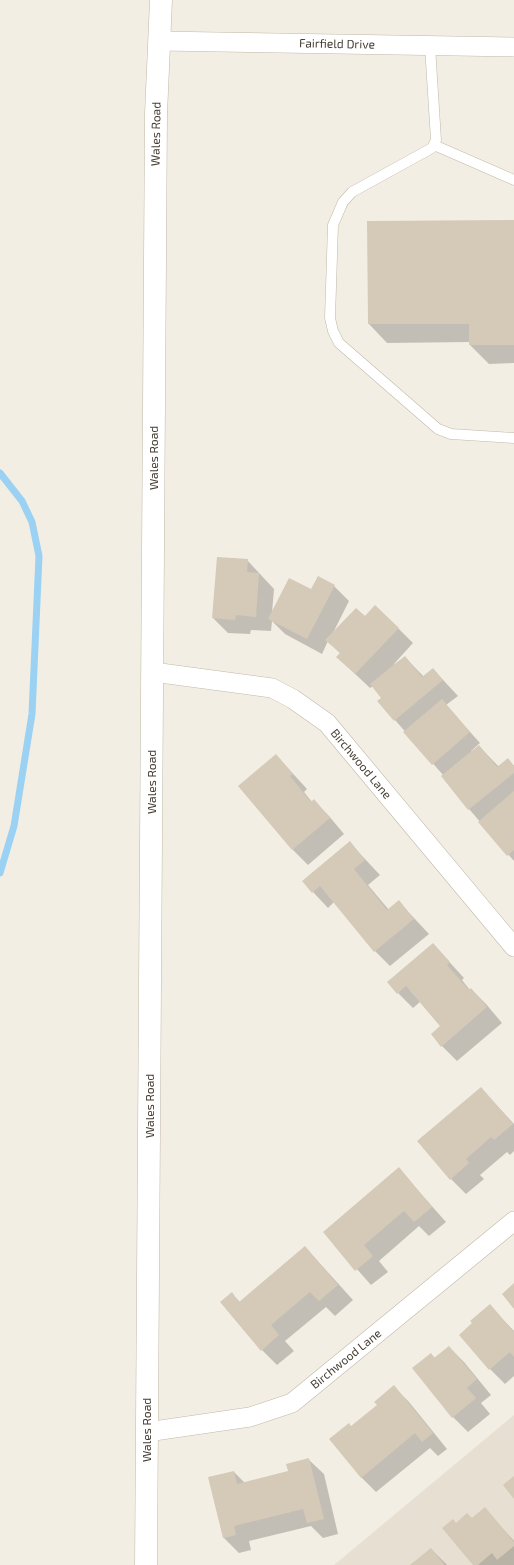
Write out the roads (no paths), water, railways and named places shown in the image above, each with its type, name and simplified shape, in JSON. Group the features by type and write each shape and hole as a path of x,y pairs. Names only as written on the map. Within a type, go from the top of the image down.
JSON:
{"street":[{"name":"Wales Road","path":"146,1565 156,114 161,0"},
{"name":"Fairfield Drive","path":"160,41 514,46"},
{"name":"Birchwood Lane","path":"152,672 272,688 293,699 328,724 514,947"},
{"name":"Birchwood Lane","path":"147,1432 250,1417 292,1403 514,1221"}],"lane":[{"path":"430,46 436,140 432,148 352,192 337,213 332,225 330,318 333,331 339,344 438,429 451,434 514,438"},
{"path":"434,144 514,180"}],"waterway":[{"path":"0,473 22,501 32,522 39,556 32,714 14,826 0,873"}]}
